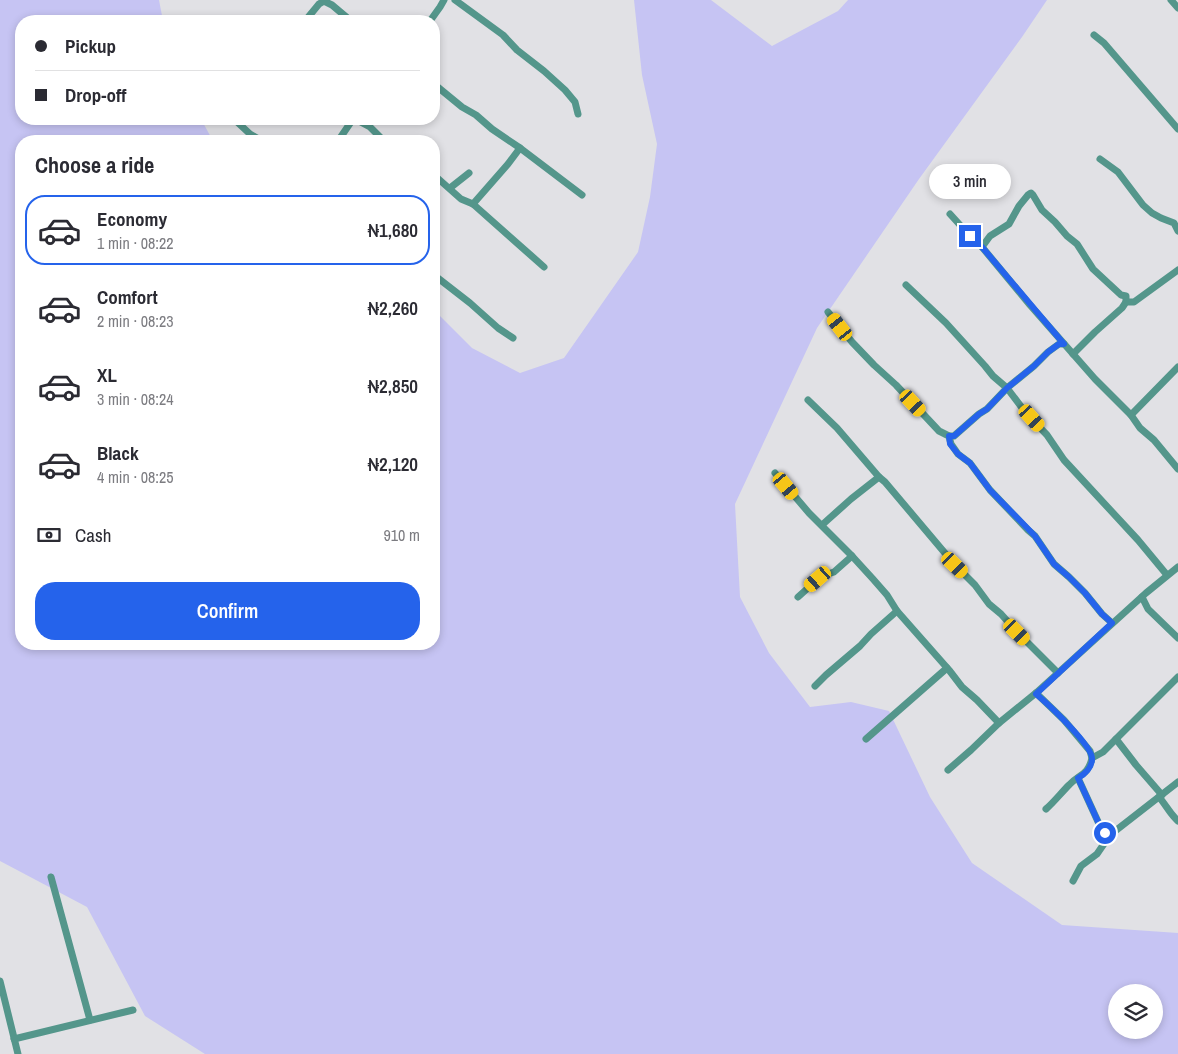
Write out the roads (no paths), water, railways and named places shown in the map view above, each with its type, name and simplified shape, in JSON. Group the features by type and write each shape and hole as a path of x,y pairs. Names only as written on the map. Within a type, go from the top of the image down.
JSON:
{"street":[{"path":"434,15 444,0"},
{"path":"455,0 503,34 517,50 565,90 575,102 578,114"},
{"path":"1170,0 1178,8"},
{"path":"309,15 324,1 344,15"},
{"path":"1094,34 1104,43 1178,129"},
{"path":"440,89 582,195"},
{"path":"240,125 252,135"},
{"path":"366,125 378,135"},
{"path":"472,204 520,148"},
{"path":"1100,159 1118,172 1143,206 1160,218 1174,223 1178,231"},
{"path":"450,188 469,173"},
{"path":"440,180 461,199 472,204 544,267"},
{"path":"982,247 990,236 1009,224 1018,206 1031,194 1042,210 1077,244 1093,269 1121,295 1126,296 1126,302 1122,308 1073,354"},
{"path":"950,214 982,247 1095,379 1131,415 1140,428 1154,440 1178,469"},
{"path":"1126,302 1134,302 1178,270"},
{"path":"440,280 498,328 513,338"},
{"path":"906,285 946,323 993,376 1007,388 1026,413 1048,435 1064,460 1167,574"},
{"path":"828,312 852,342 874,365 896,385 939,431 949,436 954,436 987,409 1007,388 1034,366 1053,347 1064,344"},
{"path":"1131,415 1178,367"},
{"path":"808,400 885,482 955,565 975,585 989,604 1058,673"},
{"path":"949,436 950,444 958,454 970,463 990,490 1035,536 1054,564 1085,593 1112,623"},
{"path":"775,473 809,513 852,556 887,595 897,611 962,687 999,723"},
{"path":"822,525 851,499 880,478"},
{"path":"798,597 818,579 834,572 852,556"},
{"path":"948,770 999,723 1036,694 1167,574 1178,567"},
{"path":"1142,597 1148,609 1178,638"},
{"path":"815,686 897,611"},
{"path":"866,739 947,668"},
{"path":"1092,758 1102,752 1116,739 1178,677"},
{"path":"1036,694 1064,720 1090,751 1092,758 1088,770 1068,786 1046,810"},
{"path":"1116,739 1161,796 1171,815 1178,820"},
{"path":"1078,778 1100,826 1105,833 1110,835"},
{"path":"1072,881 1084,863 1097,854 1110,835 1178,782"},
{"path":"50,877 90,1020"},
{"path":"0,981 4,1011 18,1054"},
{"path":"14,1039 133,1010"}]}
